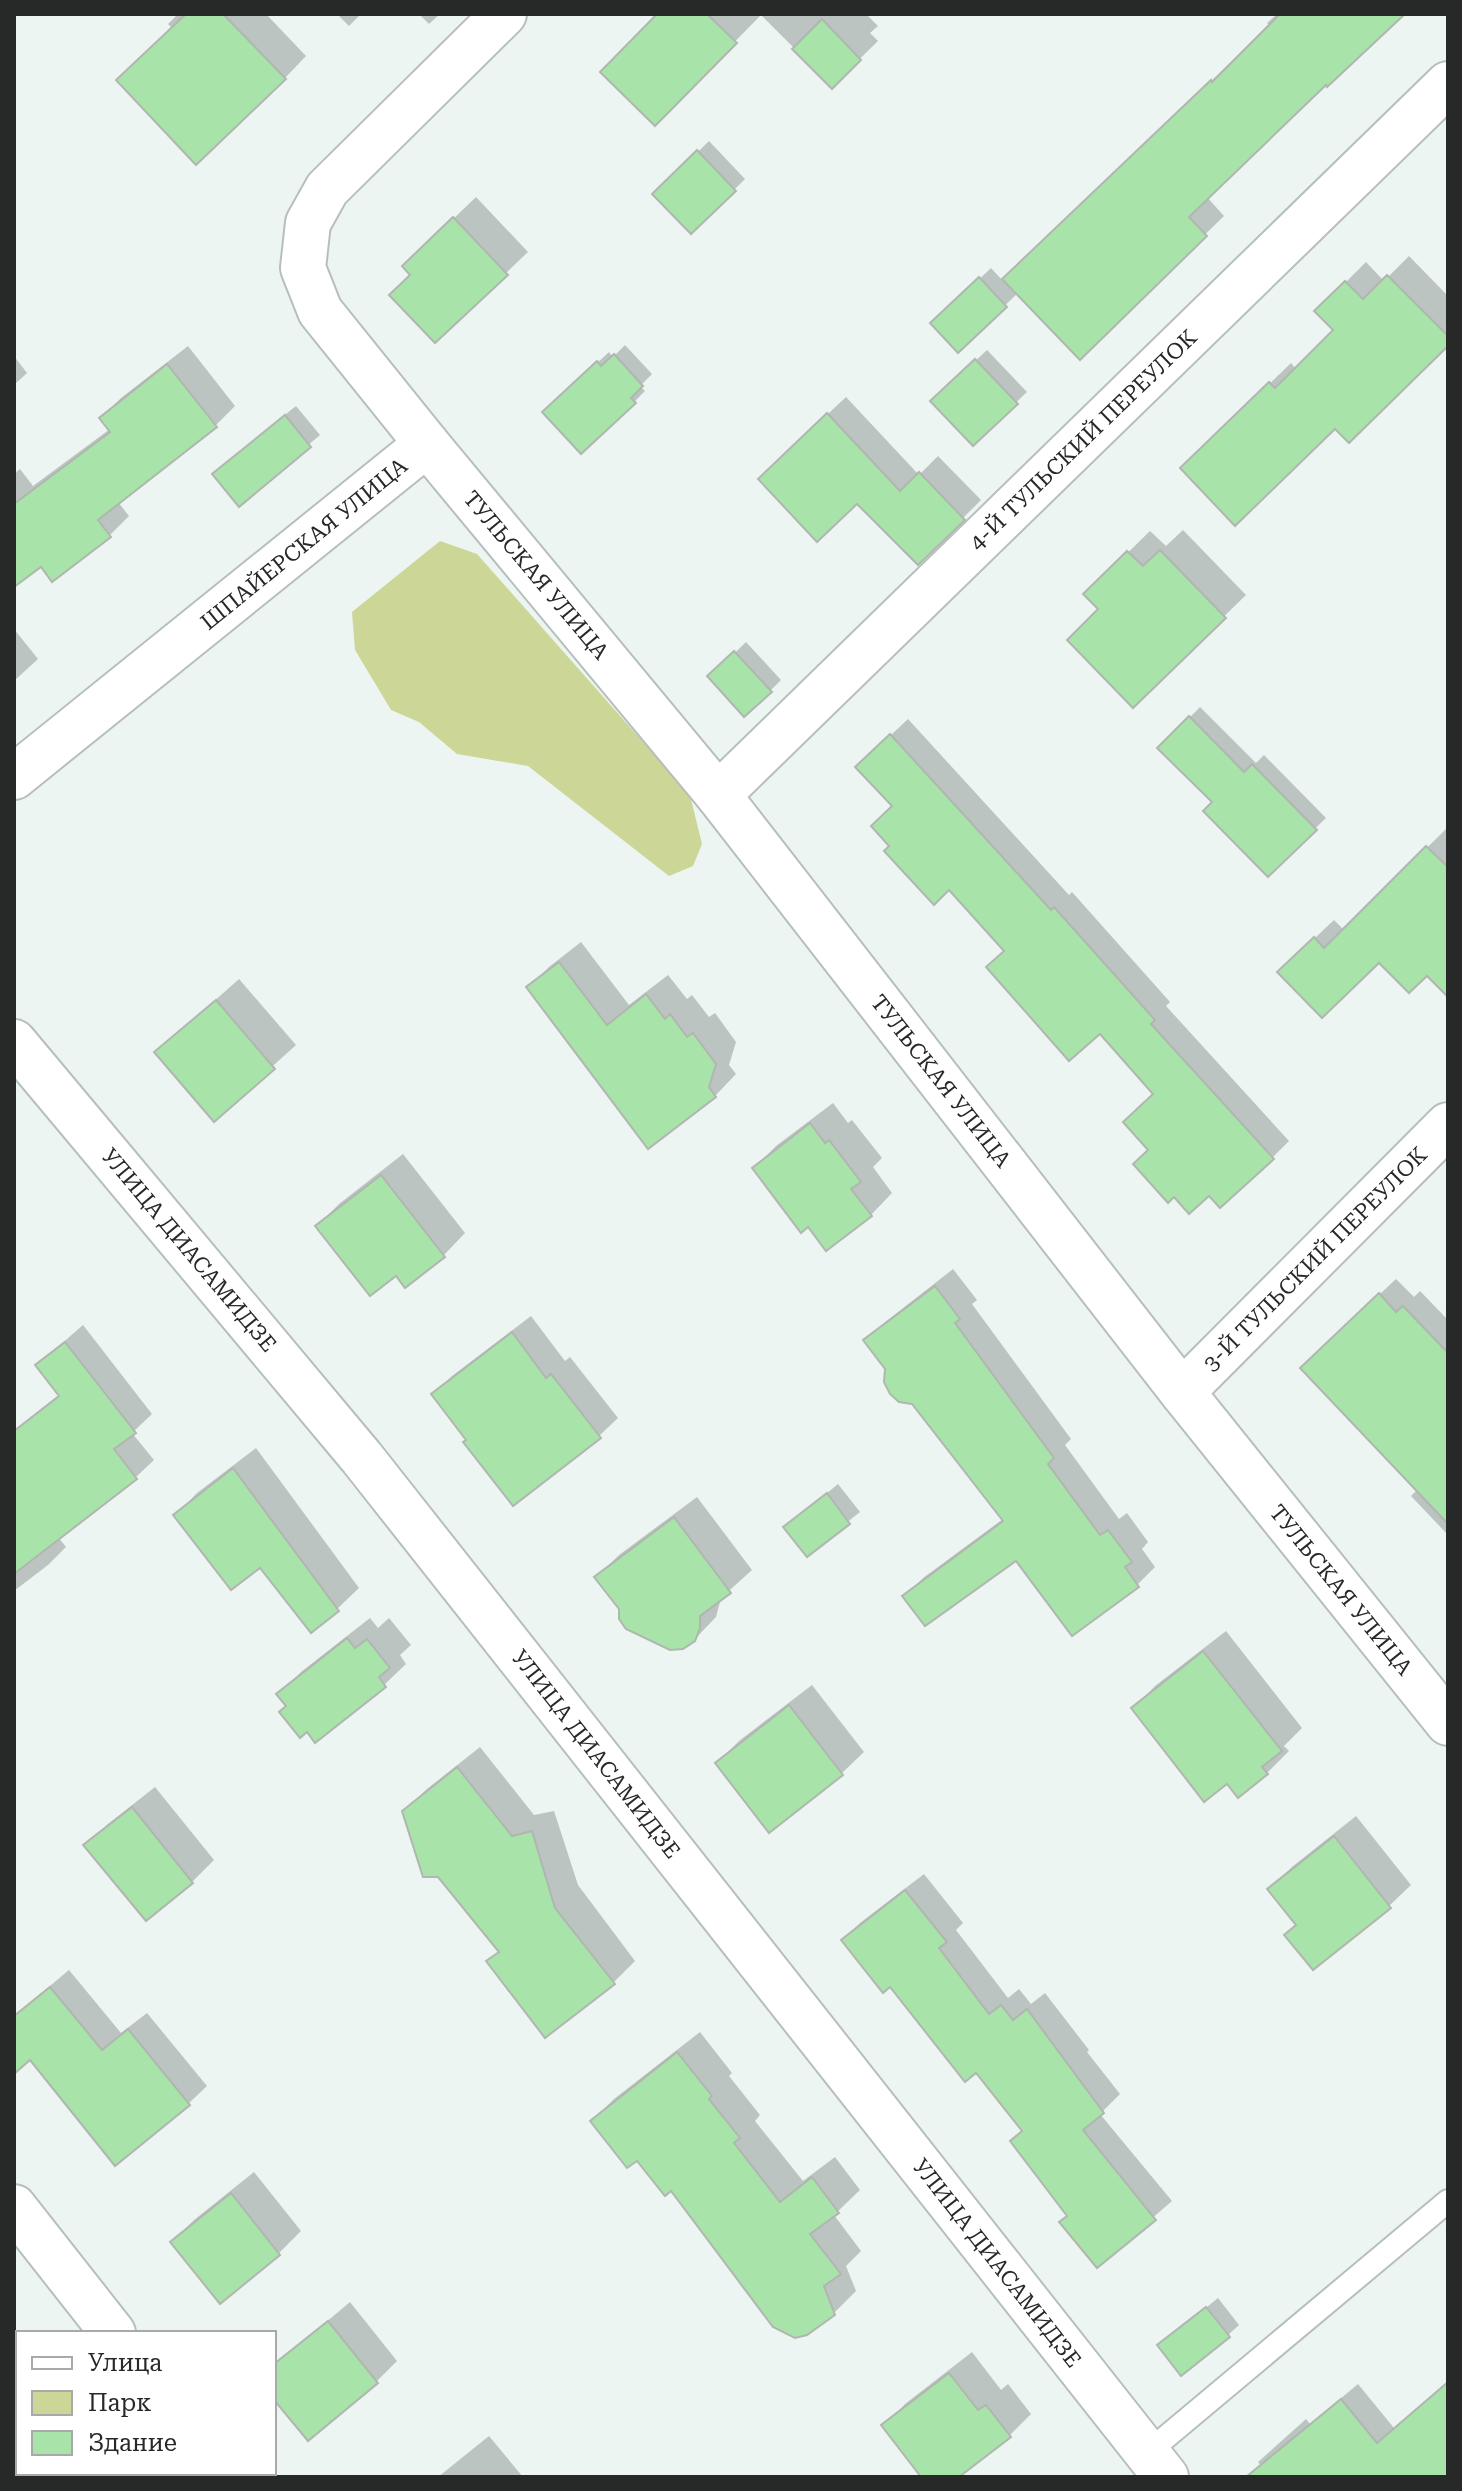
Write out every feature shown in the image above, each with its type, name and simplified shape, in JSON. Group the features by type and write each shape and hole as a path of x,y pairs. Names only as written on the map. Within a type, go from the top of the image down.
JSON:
{"street":[{"name":"ШПАЙЕРСКАЯ УЛИЦА","path":"14,777 427,444 320,311 303,268 308,223 327,189 504,14"},
{"name":"4-Й ТУЛЬСКИЙ ПЕРЕУЛОК","path":"718,795 1448,84"},
{"name":"ТУЛЬСКАЯ УЛИЦА","path":"427,444 718,795 1182,1392 1448,1723"},
{"name":"УЛИЦА ДИАСАМИДЗЕ","path":"14,1042 362,1458 1156,2465"},
{"name":"3-Й ТУЛЬСКИЙ ПЕРЕУЛОК","path":"1182,1392 1448,1125"},
{"path":"14,2207 111,2331"}],"lane":[{"path":"1156,2465 1448,2201"}],"green space":[{"path":"440,541 477,554 690,795 702,844 693,866 669,876 528,766 457,754 419,722 391,710 355,650 352,612"}],"building":[{"path":"186,14 223,14 286,79 196,165 116,80"},
{"path":"657,14 707,14 737,43 655,126 600,72"},
{"path":"1280,14 1405,14 1189,217 1207,236 1080,360 1002,279"},
{"path":"822,19 861,60 832,89 792,49"},
{"path":"697,150 736,191 691,234 652,194"},
{"path":"453,217 508,275 435,343 389,295 410,275 402,266"},
{"path":"1387,275 1448,336 1448,346 1349,443 1335,429 1235,526 1180,468 1269,382 1275,388 1333,330 1314,311 1345,281 1363,299"},
{"path":"979,277 1007,307 958,353 930,323"},
{"path":"614,354 643,386 631,398 636,403 581,454 542,412 597,361 601,366"},
{"path":"975,359 1018,404 973,446 930,401"},
{"path":"167,364 217,427 98,520 111,537 52,582 41,567 14,587 14,504 110,432 99,418"},
{"path":"827,413 900,491 919,472 965,520 918,565 857,504 817,542 758,479"},
{"path":"285,415 311,447 239,507 212,474"},
{"path":"1160,550 1226,618 1133,708 1067,640 1098,609 1083,594 1127,551 1143,566"},
{"path":"734,651 772,692 744,717 707,676"},
{"path":"1189,716 1244,772 1252,764 1317,830 1268,877 1203,811 1212,802 1157,748"},
{"path":"890,734 1051,910 1054,907 1155,1020 1151,1024 1274,1159 1220,1208 1209,1196 1189,1214 1174,1197 1168,1203 1133,1164 1148,1150 1123,1122 1153,1094 1100,1034 1069,1061 986,967 1004,951 949,890 934,905 884,851 889,846 871,826 892,806 855,767"},
{"path":"1426,846 1448,867 1448,997 1427,976 1409,993 1379,963 1322,1018 1277,972 1314,937 1324,948"},
{"path":"559,962 607,1025 646,994 665,1019 670,1014 687,1037 693,1033 716,1064 709,1087 716,1097 648,1149 526,987"},
{"path":"216,1000 275,1069 214,1122 154,1052"},
{"path":"810,1123 825,1143 829,1140 861,1182 851,1189 872,1216 826,1251 808,1227 801,1233 752,1168"},
{"path":"381,1175 445,1257 405,1288 396,1276 370,1296 315,1226"},
{"path":"935,1286 960,1319 955,1323 1054,1458 1048,1464 1100,1535 1108,1530 1132,1562 1125,1567 1139,1587 1072,1636 1016,1561 925,1626 902,1596 1003,1521 912,1404 899,1402 890,1394 884,1382 885,1369 863,1340"},
{"path":"1379,1293 1396,1312 1403,1306 1448,1353 1448,1524 1300,1368"},
{"path":"512,1332 546,1378 551,1374 601,1438 513,1506 463,1442 466,1440 431,1394"},
{"path":"65,1342 136,1433 114,1449 137,1479 14,1574 14,1431 59,1396 35,1365"},
{"path":"233,1468 339,1611 311,1633 260,1568 231,1590 173,1515"},
{"path":"827,1493 850,1524 807,1557 783,1527"},
{"path":"674,1517 731,1593 700,1616 695,1641 683,1649 670,1650 626,1629 619,1619 619,1609 594,1577"},
{"path":"347,1638 355,1648 367,1639 390,1668 379,1677 386,1687 315,1743 307,1732 300,1738 279,1712 286,1706 276,1694"},
{"path":"1203,1651 1282,1751 1262,1767 1268,1774 1238,1798 1227,1784 1204,1802 1131,1708"},
{"path":"789,1705 843,1775 769,1833 715,1763"},
{"path":"457,1767 512,1836 532,1831 555,1908 615,1984 545,2038 486,1961 499,1952 438,1877 423,1877 402,1811"},
{"path":"132,1807 193,1883 146,1921 83,1845"},
{"path":"1334,1836 1391,1908 1313,1970 1284,1935 1296,1925 1267,1889"},
{"path":"905,1890 947,1942 939,1948 989,2014 1001,2005 1013,2020 1027,2009 1104,2113 1083,2130 1156,2220 1097,2268 1059,2222 1067,2216 1010,2141 1022,2131 976,2073 965,2082 890,1987 883,1993 841,1940"},
{"path":"50,1987 102,2050 128,2029 190,2105 115,2166 30,2060 14,2074 14,2016"},
{"path":"677,2052 740,2138 734,2143 780,2202 812,2177 839,2213 810,2234 841,2274 824,2286 835,2315 807,2335 795,2338 773,2327 671,2191 665,2196 637,2161 627,2168 590,2121"},
{"path":"231,2193 280,2255 220,2304 170,2242"},
{"path":"1206,2307 1230,2337 1181,2376 1157,2345"},
{"path":"328,2321 378,2383 308,2441 276,2402 276,2362"},
{"path":"949,2373 978,2410 986,2405 1011,2437 959,2477 921,2477 881,2425"},
{"path":"1448,2382 1448,2477 1246,2477 1341,2399 1377,2443"}]}
